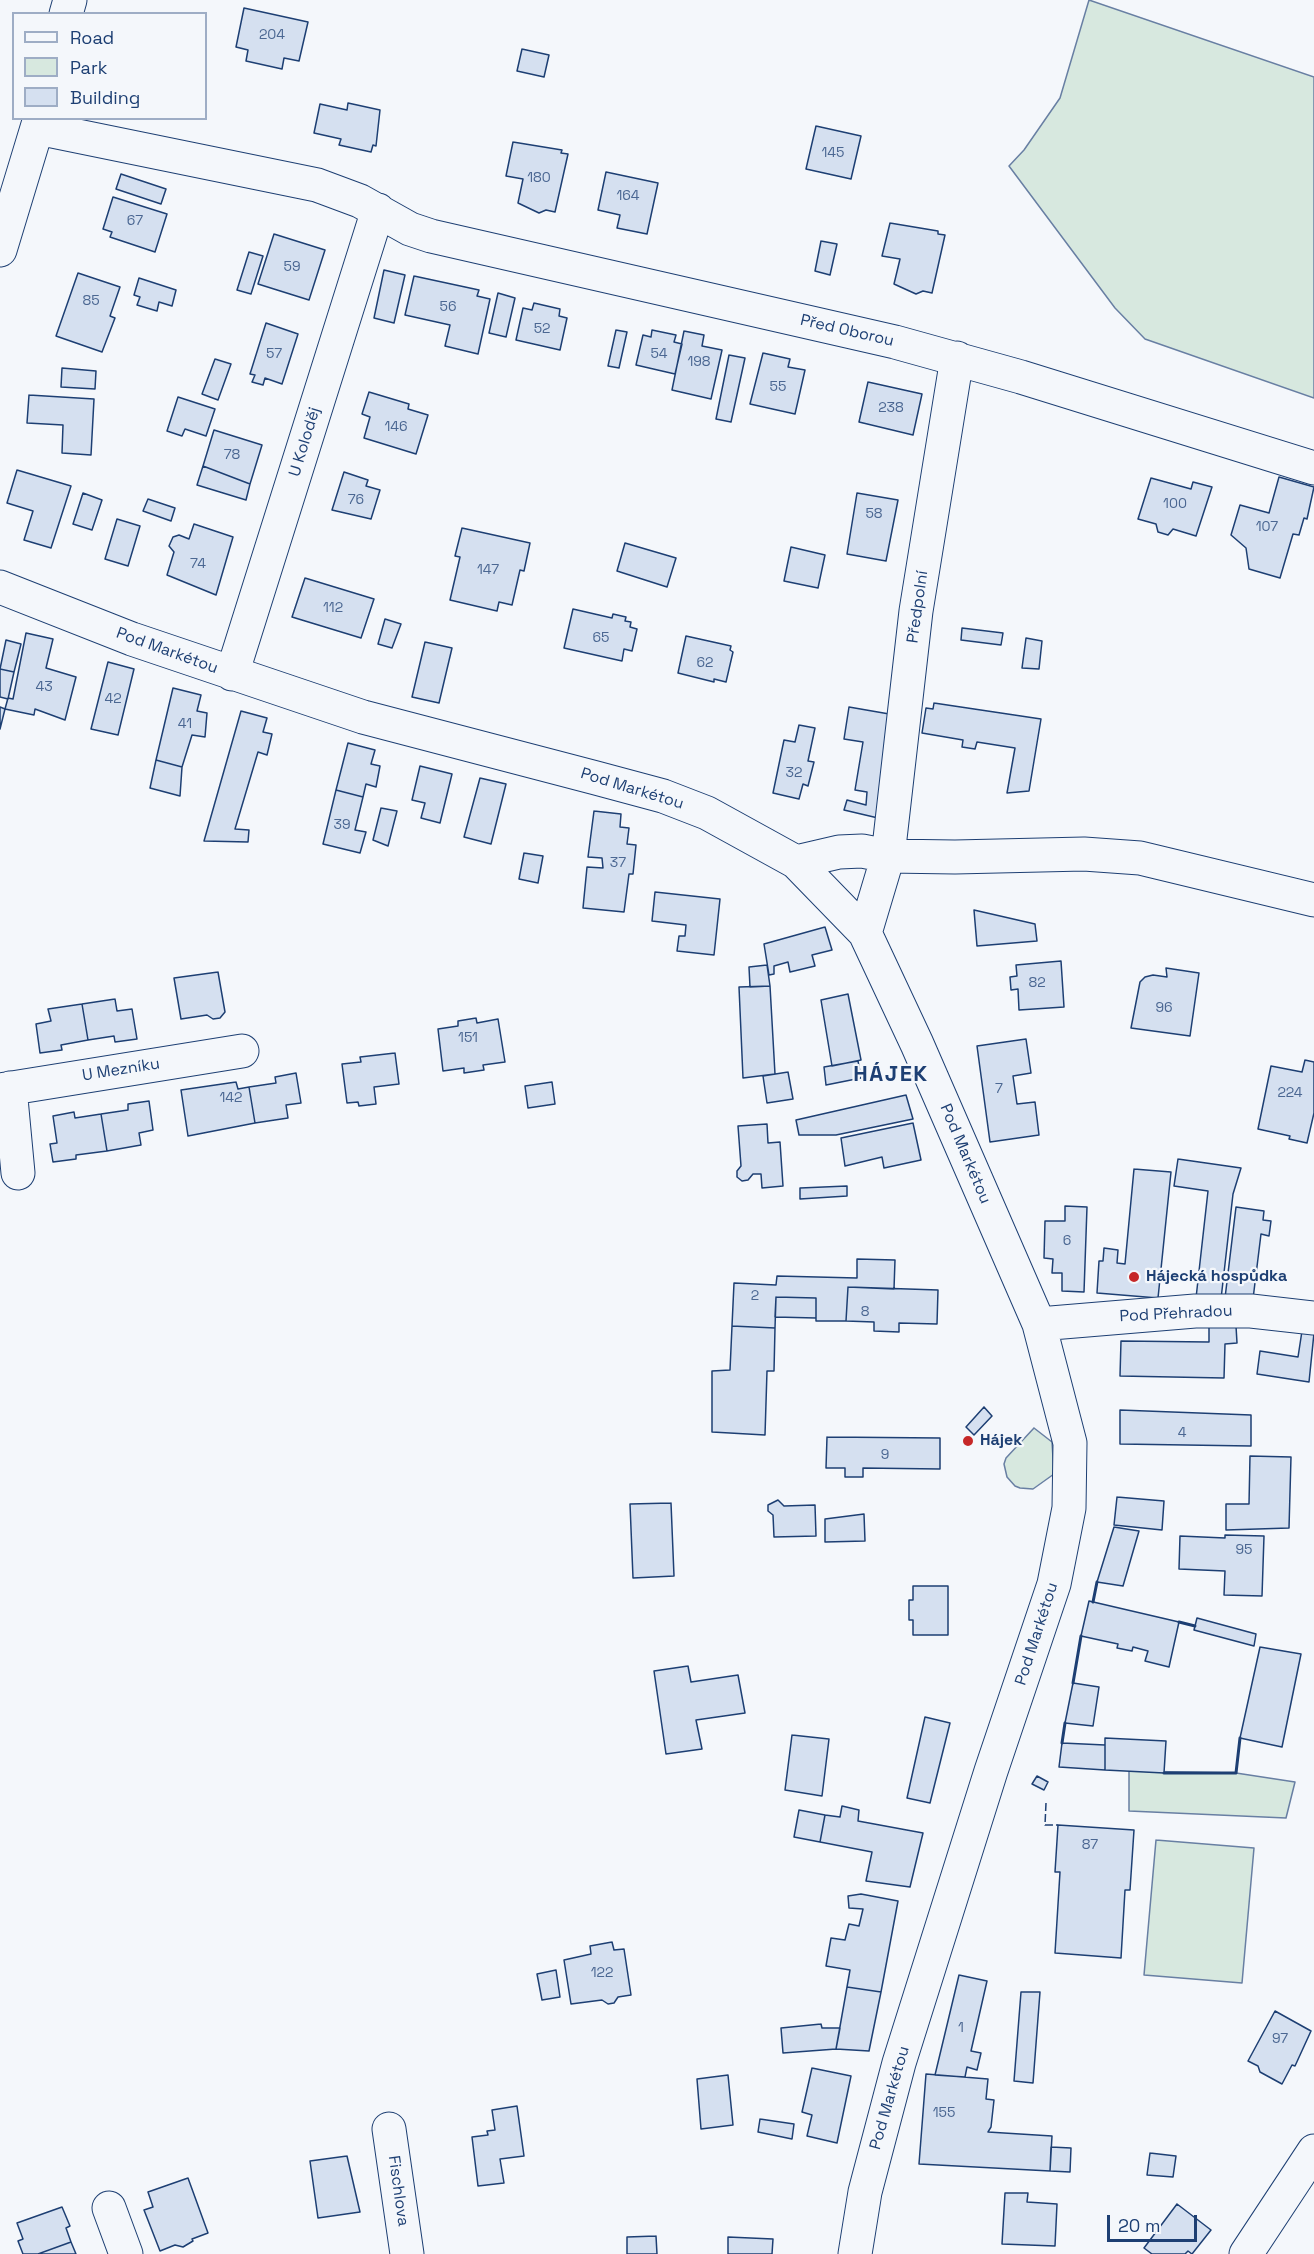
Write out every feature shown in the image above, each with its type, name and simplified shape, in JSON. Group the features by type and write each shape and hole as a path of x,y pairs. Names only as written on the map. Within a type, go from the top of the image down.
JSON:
{"street":[{"name":"Před Oborou","path":"39,123 317,185 378,210 410,229 431,236 957,358 1314,468"},
{"path":"0,250 39,123"},
{"name":"U Koloděj","path":"232,675 378,210"},
{"name":"Předpolní","path":"865,933 888,856 916,611 957,358"},
{"name":"Pod Markétou","path":"0,586 132,639 232,675 363,717 663,796 707,813 796,862 865,933 917,1044 1039,1324 1070,1443 1069,1508 1048,1605 991,1772 899,2063 865,2192 855,2254"},
{"path":"796,862 839,852 862,851 888,856 1084,854 1140,858 1314,900"},
{"name":"U Mezníku","path":"5,1089 242,1051"},
{"path":"5,1089 18,1173"},
{"name":"Pod Přehradou","path":"1039,1324 1195,1311 1251,1311 1314,1318"},
{"name":"Fischlova","path":"389,2129 406,2254"},
{"path":"1246,2254 1314,2151"},
{"path":"109,2208 126,2254"}],"green space":[{"path":"1089,0 1314,77 1314,398 1145,339 1115,308 1009,166 1024,150 1060,98"},
{"path":"1034,1428 1052,1442 1054,1474 1033,1489 1020,1488 1007,1477 1004,1464 1006,1458"},
{"path":"1129,1771 1236,1773 1295,1782 1286,1818 1129,1811"},
{"path":"1156,1840 1254,1848 1242,1983 1144,1975"}],"building":[{"path":"244,8 308,22 299,61 284,58 282,69 246,61 248,50 236,47"},
{"path":"522,49 549,55 544,77 517,71"},
{"path":"348,103 380,110 376,146 373,145 371,152 339,145 341,139 314,133 320,104 347,110"},
{"path":"816,126 861,136 851,179 806,169"},
{"path":"513,142 562,150 561,153 568,154 555,212 546,210 539,213 518,203 523,179 506,176"},
{"path":"606,172 658,183 647,234 617,228 620,215 598,210"},
{"path":"121,174 166,189 161,204 116,189"},
{"path":"113,197 167,214 155,252 110,237 112,232 103,229"},
{"path":"890,223 938,231 938,234 945,235 932,293 923,291 916,294 894,284 900,259 882,256"},
{"path":"274,234 325,250 309,300 258,284"},
{"path":"821,241 837,244 830,275 815,271"},
{"path":"249,252 263,256 251,294 237,290"},
{"path":"384,270 405,275 394,323 374,318"},
{"path":"78,273 120,287 110,316 115,318 102,352 56,336"},
{"path":"414,276 479,290 477,296 490,299 478,354 445,346 450,325 405,315"},
{"path":"139,278 176,290 172,306 159,302 157,311 137,305 140,297 134,295"},
{"path":"498,293 515,298 506,337 489,333"},
{"path":"534,303 560,309 559,316 567,318 560,350 516,340 523,308 532,310"},
{"path":"266,323 298,334 282,384 265,378 263,385 252,382 255,375 250,374"},
{"path":"616,330 627,332 619,368 608,366"},
{"path":"652,330 676,335 674,342 682,344 675,374 636,365 643,335 651,337"},
{"path":"684,331 704,335 702,346 722,350 711,399 672,390"},
{"path":"763,353 790,359 788,367 805,370 795,414 750,404"},
{"path":"729,355 745,358 731,422 716,419"},
{"path":"215,359 231,364 218,400 202,394"},
{"path":"62,368 96,371 95,389 61,387"},
{"path":"868,382 922,394 913,435 859,422"},
{"path":"369,392 409,404 408,409 428,415 416,454 364,438 370,417 362,414"},
{"path":"29,395 94,399 91,455 62,453 63,425 27,423"},
{"path":"178,397 215,409 206,436 185,429 182,436 167,431"},
{"path":"214,430 262,445 250,484 203,466"},
{"path":"203,466 250,484 246,500 197,485"},
{"path":"17,470 71,486 51,548 24,540 33,511 7,503"},
{"path":"344,472 368,480 366,486 380,490 371,519 332,510"},
{"path":"1279,477 1314,487 1307,519 1304,518 1299,535 1293,534 1280,578 1249,569 1246,548 1231,535 1240,505 1269,513"},
{"path":"1151,478 1191,489 1193,482 1212,487 1196,536 1173,529 1168,535 1158,532 1156,524 1138,519"},
{"path":"83,493 102,500 92,530 73,524"},
{"path":"857,493 898,500 886,561 847,554"},
{"path":"148,499 175,508 171,521 143,511"},
{"path":"117,519 140,526 128,566 105,559"},
{"path":"194,524 233,537 216,595 167,575 174,552 169,546 173,537 179,535 189,539"},
{"path":"462,528 530,543 524,571 520,570 512,605 499,602 497,611 450,600 460,557 455,556"},
{"path":"625,543 676,558 667,587 617,571"},
{"path":"791,547 825,555 818,588 784,581"},
{"path":"305,578 374,599 361,638 292,617"},
{"path":"573,609 612,618 613,614 626,617 625,621 631,622 630,627 637,629 632,651 624,649 622,661 564,648"},
{"path":"385,619 401,624 392,648 378,644"},
{"path":"962,628 1003,633 1001,645 961,640"},
{"path":"26,633 53,639 46,668 76,677 65,720 35,709 34,715 5,709 8,698 13,699"},
{"path":"686,636 731,646 730,650 733,652 726,682 714,679 714,682 678,673"},
{"path":"1026,638 1042,641 1039,669 1022,668"},
{"path":"6,640 21,644 14,672 0,669"},
{"path":"425,642 452,648 439,703 412,697"},
{"path":"108,662 134,669 118,735 91,729"},
{"path":"0,669 14,672 8,699 0,697"},
{"path":"173,688 201,695 197,711 207,713 205,737 192,735 182,767 156,760"},
{"path":"934,703 1041,719 1029,791 1007,793 1015,748 977,742 975,749 962,747 963,740 922,733 926,708 933,709"},
{"path":"0,707 5,709 0,729"},
{"path":"849,707 895,715 878,818 844,810 847,800 866,805 867,792 855,790 863,742 844,739"},
{"path":"241,711 267,718 263,732 272,734 267,755 258,752 235,829 249,830 248,842 204,841"},
{"path":"799,725 815,728 808,761 814,762 808,786 803,784 799,799 773,793 784,740 795,742"},
{"path":"348,743 375,750 371,764 380,766 376,787 366,784 363,797 336,790"},
{"path":"156,760 182,767 180,796 150,788"},
{"path":"420,766 452,774 440,823 421,818 425,803 412,800"},
{"path":"480,778 506,784 491,844 464,837"},
{"path":"336,790 363,797 355,830 366,832 360,853 323,844"},
{"path":"381,808 397,811 388,846 373,840"},
{"path":"594,811 621,814 620,827 629,828 627,844 636,845 633,874 629,874 624,912 583,908 587,867 603,868 602,858 588,857"},
{"path":"524,853 543,856 538,883 519,879"},
{"path":"655,892 720,899 714,955 677,951 679,936 685,936 686,925 652,921"},
{"path":"974,910 1035,924 1037,941 977,946"},
{"path":"825,927 832,950 812,955 815,966 790,972 788,962 774,966 774,974 769,975 764,944"},
{"path":"1061,961 1064,1007 1019,1010 1018,989 1011,990 1010,977 1017,976 1016,965"},
{"path":"767,965 770,986 750,987 749,967"},
{"path":"1166,968 1199,973 1190,1036 1131,1028 1140,982 1145,977 1153,975 1167,977"},
{"path":"218,972 225,1012 220,1018 213,1019 207,1015 181,1019 174,978"},
{"path":"770,986 775,1074 743,1078 739,987"},
{"path":"848,994 861,1060 832,1066 821,1000"},
{"path":"115,999 117,1011 132,1009 137,1039 115,1042 114,1036 88,1040 82,1004"},
{"path":"82,1004 88,1040 61,1045 62,1050 40,1053 36,1024 51,1021 48,1009"},
{"path":"476,1018 477,1023 498,1019 505,1062 483,1065 484,1070 464,1073 464,1068 443,1071 438,1029 458,1026 458,1021"},
{"path":"1026,1039 1031,1073 1013,1076 1017,1104 1035,1102 1039,1135 990,1142 977,1046"},
{"path":"395,1053 399,1084 374,1087 376,1104 359,1106 358,1102 347,1103 342,1064 361,1062 360,1057"},
{"path":"1305,1060 1314,1062 1314,1113 1307,1143 1289,1139 1290,1136 1258,1129 1271,1066 1302,1072"},
{"path":"858,1061 861,1078 826,1085 824,1067"},
{"path":"788,1072 793,1099 767,1103 763,1076"},
{"path":"296,1073 301,1103 286,1105 288,1118 255,1123 249,1087 276,1083 275,1077"},
{"path":"236,1082 238,1089 249,1087 255,1123 188,1136 181,1090"},
{"path":"552,1082 555,1104 528,1108 525,1086"},
{"path":"906,1095 913,1119 836,1135 799,1135 796,1120"},
{"path":"149,1101 153,1130 139,1133 141,1145 107,1151 101,1114 128,1110 128,1104"},
{"path":"74,1112 75,1118 101,1114 107,1151 76,1155 76,1159 53,1162 50,1144 57,1143 53,1116"},
{"path":"913,1123 921,1160 884,1168 882,1157 845,1166 841,1138"},
{"path":"767,1124 768,1143 780,1142 783,1186 762,1188 761,1174 753,1174 748,1180 742,1181 737,1177 737,1171 741,1166 738,1126"},
{"path":"1178,1159 1241,1168 1233,1194 1221,1299 1196,1298 1208,1191 1174,1186"},
{"path":"1134,1169 1171,1172 1158,1298 1097,1293 1099,1261 1103,1261 1104,1248 1118,1250 1117,1263 1125,1264"},
{"path":"847,1186 847,1196 800,1199 800,1188"},
{"path":"1065,1206 1087,1207 1084,1292 1062,1291 1062,1273 1052,1273 1053,1259 1044,1258 1045,1221 1065,1221"},
{"path":"1236,1207 1264,1211 1263,1220 1271,1221 1269,1236 1261,1234 1253,1299 1225,1298"},
{"path":"857,1259 895,1260 894,1289 848,1287 846,1321 816,1321 816,1298 776,1297 775,1328 732,1326 734,1283 776,1285 777,1276 857,1278"},
{"path":"848,1287 938,1290 937,1324 899,1323 899,1332 874,1331 874,1322 846,1321"},
{"path":"776,1297 816,1298 816,1318 775,1317"},
{"path":"732,1326 775,1328 774,1371 767,1371 765,1435 712,1432 712,1371 730,1370"},
{"path":"1236,1326 1237,1343 1225,1344 1224,1378 1120,1376 1121,1341 1209,1342 1209,1327"},
{"path":"1302,1331 1314,1333 1309,1382 1257,1374 1260,1351 1298,1357"},
{"path":"984,1407 992,1416 974,1435 966,1427"},
{"path":"1120,1410 1251,1415 1251,1446 1120,1444"},
{"path":"827,1437 940,1438 940,1469 863,1468 863,1477 845,1477 845,1468 826,1468"},
{"path":"1250,1456 1291,1457 1289,1528 1226,1530 1226,1504 1249,1504"},
{"path":"1117,1497 1164,1501 1162,1530 1114,1525"},
{"path":"778,1500 784,1506 815,1505 816,1536 774,1537 773,1515 768,1511 768,1505"},
{"path":"671,1503 674,1576 633,1578 630,1504"},
{"path":"864,1514 865,1541 825,1542 825,1519"},
{"path":"1114,1527 1139,1531 1123,1586 1097,1582"},
{"path":"1225,1535 1264,1536 1262,1596 1224,1595 1225,1571 1179,1569 1180,1536 1225,1538"},
{"path":"913,1586 948,1586 948,1635 913,1635 913,1620 909,1620 909,1600 913,1600"},
{"path":"1089,1601 1179,1622 1169,1667 1145,1661 1148,1651 1133,1647 1132,1651 1117,1648 1118,1644 1081,1636"},
{"path":"1197,1618 1256,1634 1254,1646 1194,1630"},
{"path":"1260,1647 1301,1654 1282,1747 1240,1738"},
{"path":"688,1666 691,1682 738,1675 745,1713 696,1720 702,1749 666,1754 654,1671"},
{"path":"1073,1683 1099,1687 1093,1726 1065,1723"},
{"path":"925,1717 950,1723 930,1803 907,1798"},
{"path":"792,1735 829,1739 822,1796 785,1790"},
{"path":"1105,1738 1166,1741 1164,1773 1105,1770"},
{"path":"1062,1743 1105,1745 1105,1770 1059,1767"},
{"path":"1037,1776 1048,1782 1044,1790 1032,1784"},
{"path":"842,1806 859,1810 858,1821 923,1833 910,1887 866,1881 872,1852 820,1842 825,1815 840,1817"},
{"path":"799,1810 825,1815 820,1842 794,1837"},
{"path":"1058,1825 1134,1830 1130,1890 1125,1890 1121,1958 1055,1953 1060,1872 1055,1872"},
{"path":"861,1894 898,1901 881,1992 847,1987 850,1970 826,1966 831,1938 845,1940 849,1924 859,1926 863,1909 849,1908 848,1896"},
{"path":"612,1942 614,1950 624,1949 631,1995 618,1997 614,2003 608,2004 602,2000 571,2004 564,1960 591,1954 590,1946"},
{"path":"556,1970 560,1997 542,2000 537,1974"},
{"path":"959,1975 987,1981 971,2051 981,2053 977,2070 967,2067 965,2077 935,2075"},
{"path":"847,1987 881,1992 869,2051 836,2049"},
{"path":"1021,1992 1040,1992 1033,2083 1014,2081"},
{"path":"1275,2011 1311,2031 1295,2066 1292,2065 1282,2084 1260,2072 1258,2066 1248,2061"},
{"path":"821,2024 822,2028 840,2028 836,2049 783,2053 781,2028"},
{"path":"812,2068 851,2076 837,2143 807,2136 812,2115 802,2112"},
{"path":"926,2074 988,2079 986,2099 994,2100 991,2127 988,2132 1052,2136 1050,2171 919,2164"},
{"path":"728,2075 733,2125 701,2129 697,2079"},
{"path":"517,2106 524,2156 500,2159 504,2183 478,2186 472,2137 488,2135 487,2131 495,2130 492,2110"},
{"path":"760,2119 794,2124 792,2139 758,2132"},
{"path":"1051,2147 1071,2148 1070,2172 1050,2171"},
{"path":"1150,2153 1176,2156 1173,2177 1147,2175"},
{"path":"347,2156 360,2212 318,2218 310,2161"},
{"path":"188,2178 208,2233 192,2239 193,2241 183,2247 175,2245 160,2251 144,2210 153,2207 148,2192"},
{"path":"1005,2193 1028,2193 1027,2202 1057,2204 1055,2246 1002,2244"},
{"path":"1177,2204 1211,2230 1192,2254 1188,2251 1185,2254 1152,2254 1144,2248"},
{"path":"62,2207 70,2226 66,2228 71,2242 38,2254 23,2254 18,2241 23,2239 17,2223"},
{"path":"656,2236 657,2254 627,2254 627,2237"},
{"path":"728,2237 773,2239 772,2254 728,2254"},
{"path":"71,2242 76,2254 38,2254"}],"fence":[{"path":"1046,1803 1045,1825 1058,1825"}],"wall":[{"path":"1093,1602 1097,1582"},
{"path":"1179,1622 1195,1626"},
{"path":"1073,1683 1081,1636"},
{"path":"1062,1743 1065,1723"},
{"path":"1164,1773 1236,1773 1240,1738"}],"place":[{"name":"Hájecká hospůdka","path":"1134,1277"},
{"name":"Hájek","path":"968,1441"}],"district":[{"name":"HÁJEK","path":"891,1075"}]}
